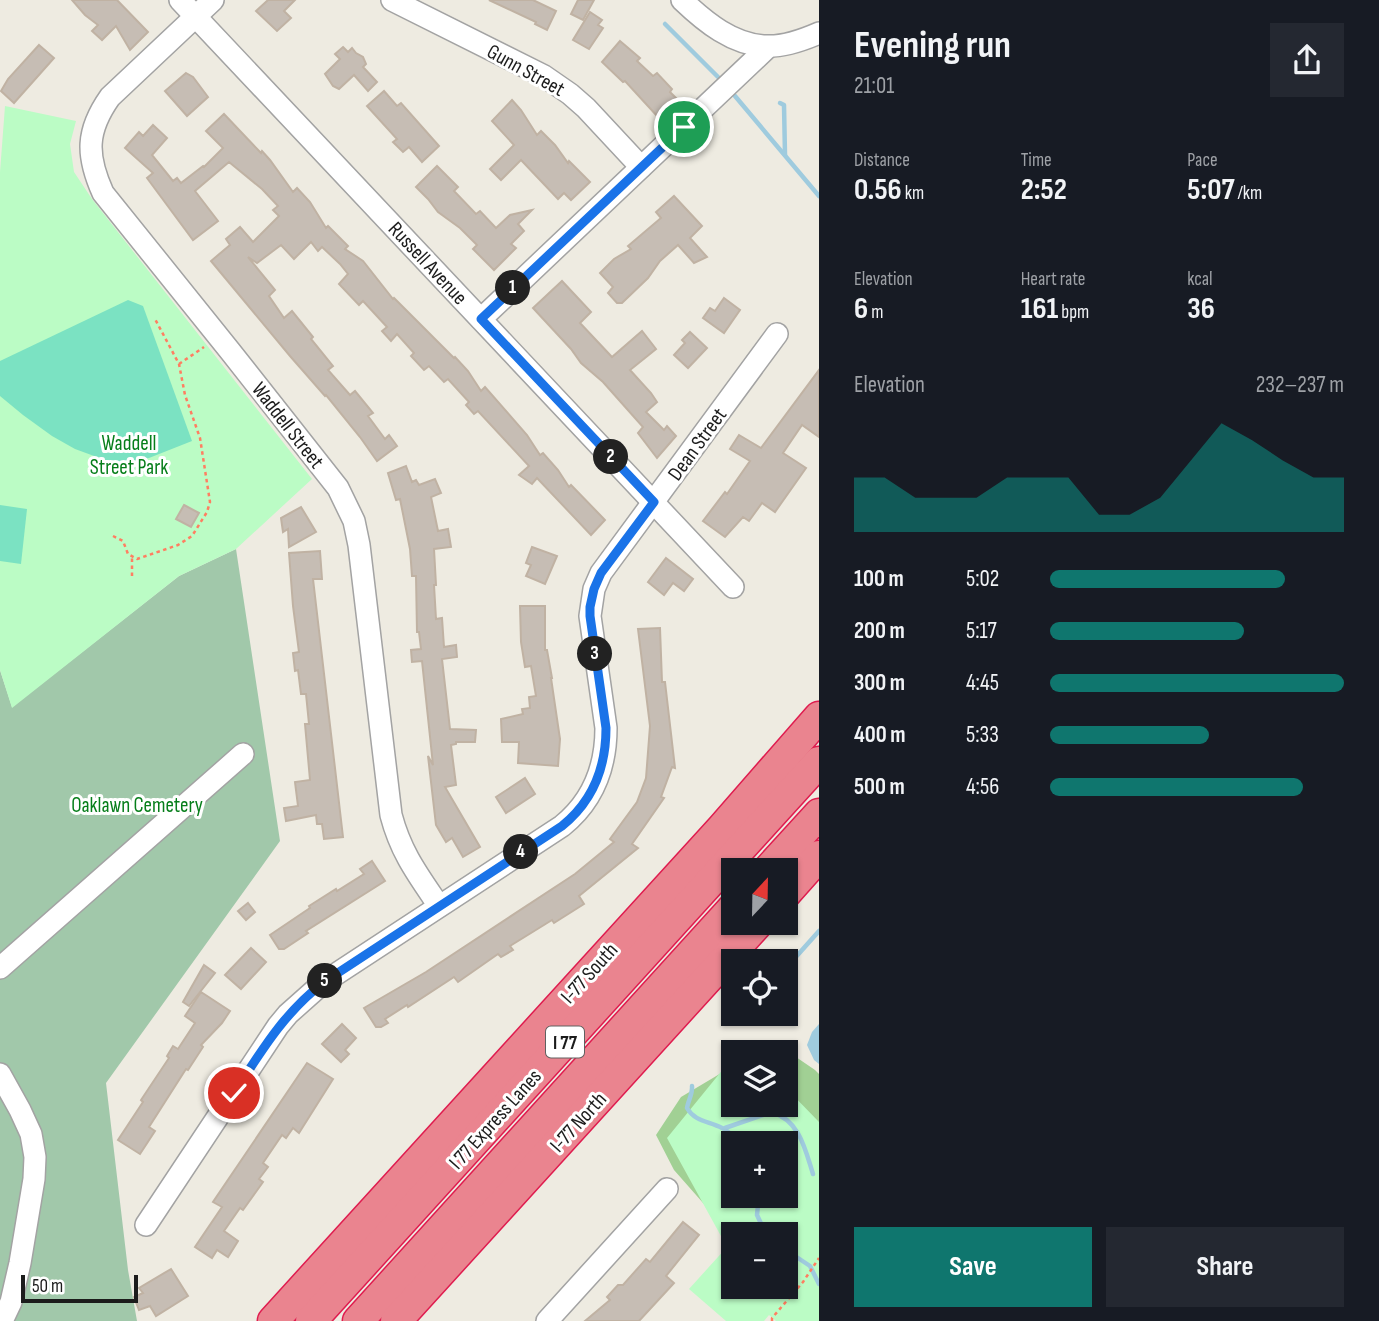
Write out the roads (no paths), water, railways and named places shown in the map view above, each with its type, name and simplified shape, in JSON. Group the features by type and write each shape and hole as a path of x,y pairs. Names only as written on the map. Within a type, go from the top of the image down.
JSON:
{"highway":[{"name":"I-77 South","path":"273,1321 722,828 819,717"},
{"name":"I 77 Express Lanes","path":"311,1321 819,762"},
{"path":"779,858 819,814"},
{"path":"798,880 819,856"},
{"name":"I 77 Express Lanes","path":"358,1321 721,921"},
{"name":"I-77 North","path":"396,1321 747,935"}],"street":[{"name":"Russell Avenue","path":"180,0 733,587"},
{"path":"195,17 214,0"},
{"name":"Gunn Street","path":"392,0 544,76 586,108 641,167"},
{"path":"682,0 700,17 725,34 743,42 768,47 819,33"},
{"name":"Waddell Street","path":"195,17 110,97 99,113 90,142 94,174 103,193 338,488 349,509 359,545 391,816 397,839 439,906"},
{"path":"481,319 768,47"},
{"name":"Dean Street","path":"146,1225 288,1014 324,982 562,826 591,794 600,775 606,740 590,616 594,589 601,573 777,334"},
{"path":"0,968 243,754"},
{"path":"0,1074 31,1135 35,1157 34,1179 12,1303 2,1321"},
{"path":"547,1321 667,1189"}],"water":[{"path":"819,1024 819,1064 807,1045 812,1032"}],"waterway":[{"path":"665,24 718,77"},
{"path":"735,96 819,196"},
{"path":"780,103 784,105 785,155"},
{"path":"798,955 819,931"},
{"path":"692,1086 687,1108 690,1113 727,1131"},
{"path":"725,1128 772,1112 781,1116 800,1137 813,1174"},
{"path":"758,1208 760,1222"},
{"path":"798,1258 810,1266 819,1284"}],"park label":[{"name":"Waddell Street Park","path":"129,455"},
{"name":"Oaklawn Cemetery","path":"137,805"}]}
